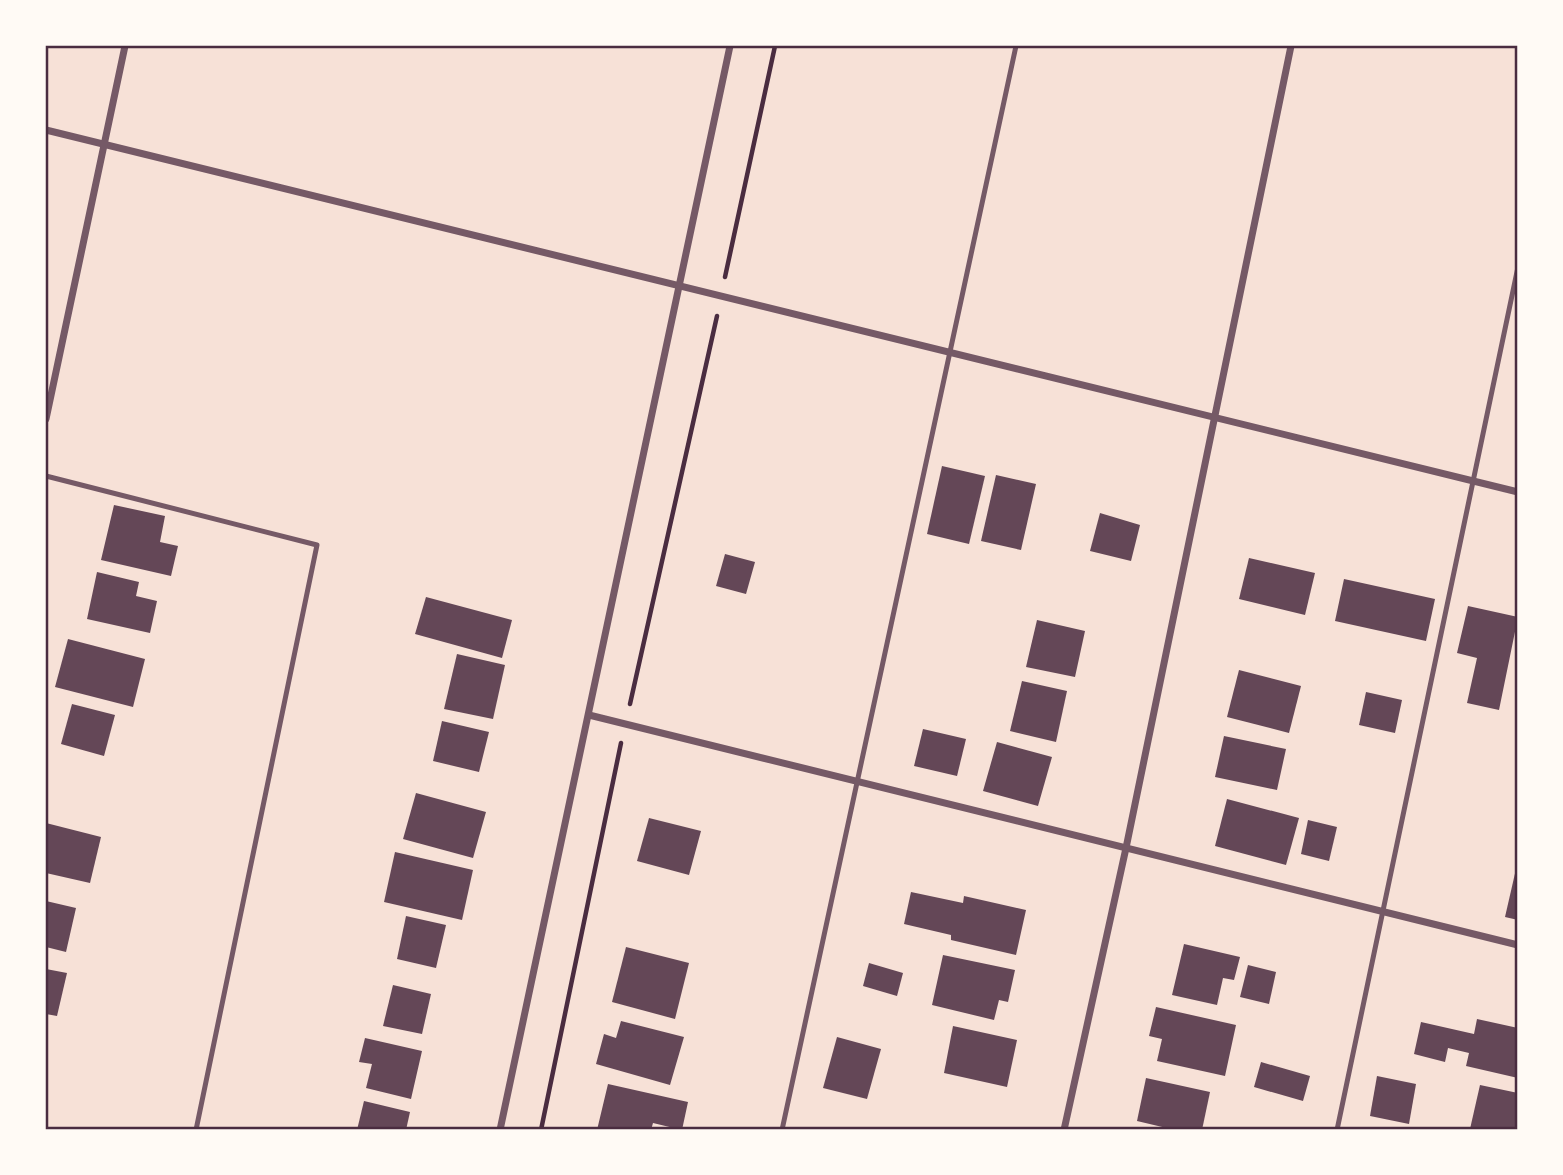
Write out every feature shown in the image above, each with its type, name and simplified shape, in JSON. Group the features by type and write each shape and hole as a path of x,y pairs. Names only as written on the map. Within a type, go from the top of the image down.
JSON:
{"street":[{"path":"46,419 125,46"},
{"path":"500,1129 730,46"},
{"path":"1064,1129 1126,848 1212,419 1291,46"},
{"path":"46,130 1517,492"},
{"path":"589,715 1517,945"}],"lane":[{"path":"782,1129 1016,46"},
{"path":"1337,1129 1517,267"},
{"path":"46,476 317,545 196,1129"}],"path":[{"path":"707,364 775,46"}],"building":[{"path":"942,466 985,476 969,544 927,534"},
{"path":"996,475 1036,484 1021,550 981,541"},
{"path":"114,505 165,516 160,542 178,546 171,576 101,560"},
{"path":"1100,513 1140,525 1131,561 1090,551"},
{"path":"725,554 755,562 746,594 716,586"},
{"path":"1249,558 1315,573 1305,615 1239,599"},
{"path":"97,572 139,582 136,596 157,601 150,633 87,619"},
{"path":"1344,579 1435,599 1426,641 1335,621"},
{"path":"426,597 512,620 502,658 415,634"},
{"path":"1468,606 1518,617 1499,710 1467,703 1477,658 1457,653"},
{"path":"1037,620 1085,631 1075,677 1026,667"},
{"path":"68,639 145,659 133,707 55,687"},
{"path":"457,654 505,665 493,719 444,709"},
{"path":"1239,670 1301,686 1289,733 1227,717"},
{"path":"1022,681 1067,691 1056,742 1010,731"},
{"path":"1366,692 1402,700 1395,733 1359,725"},
{"path":"72,704 115,715 104,756 61,744"},
{"path":"442,721 489,732 479,772 433,761"},
{"path":"923,729 966,739 957,776 914,766"},
{"path":"1224,736 1286,749 1277,790 1215,777"},
{"path":"997,742 1052,757 1038,806 983,791"},
{"path":"416,793 486,812 473,858 403,839"},
{"path":"1227,799 1299,818 1286,865 1215,846"},
{"path":"649,818 701,831 689,875 637,861"},
{"path":"1308,820 1337,827 1329,861 1301,854"},
{"path":"46,823 101,837 90,883 46,873"},
{"path":"395,852 473,870 462,920 384,902"},
{"path":"1518,869 1518,920 1505,917"},
{"path":"911,892 963,903 964,896 1026,910 1016,955 951,940 951,935 904,924"},
{"path":"46,901 76,908 66,952 46,947"},
{"path":"406,916 446,925 436,968 397,959"},
{"path":"1184,944 1240,957 1234,980 1223,978 1217,1005 1172,995"},
{"path":"626,947 689,963 675,1019 612,1002"},
{"path":"943,955 1015,970 1008,1002 999,1000 994,1020 932,1005"},
{"path":"869,963 903,973 897,996 863,986"},
{"path":"1248,965 1276,972 1269,1004 1240,997"},
{"path":"46,969 67,973 57,1016 46,1014"},
{"path":"393,985 431,994 422,1034 383,1026"},
{"path":"1156,1007 1236,1025 1225,1076 1157,1061 1162,1039 1149,1036"},
{"path":"1477,1019 1518,1028 1518,1078 1466,1066 1469,1053 1448,1048 1445,1062 1414,1054 1421,1022 1474,1034"},
{"path":"621,1021 684,1037 670,1085 596,1064 604,1034 616,1038"},
{"path":"953,1026 1017,1040 1007,1087 944,1073"},
{"path":"837,1037 881,1049 867,1099 823,1088"},
{"path":"365,1038 422,1051 411,1099 366,1088 372,1064 359,1062"},
{"path":"1261,1062 1310,1076 1303,1101 1254,1087"},
{"path":"1377,1076 1416,1084 1409,1124 1370,1116"},
{"path":"1146,1078 1210,1092 1202,1130 1175,1130 1137,1121"},
{"path":"608,1084 688,1102 682,1130 653,1123 651,1130 597,1130"},
{"path":"1480,1085 1518,1093 1518,1130 1470,1129"},
{"path":"364,1101 410,1112 406,1130 357,1130"}]}
